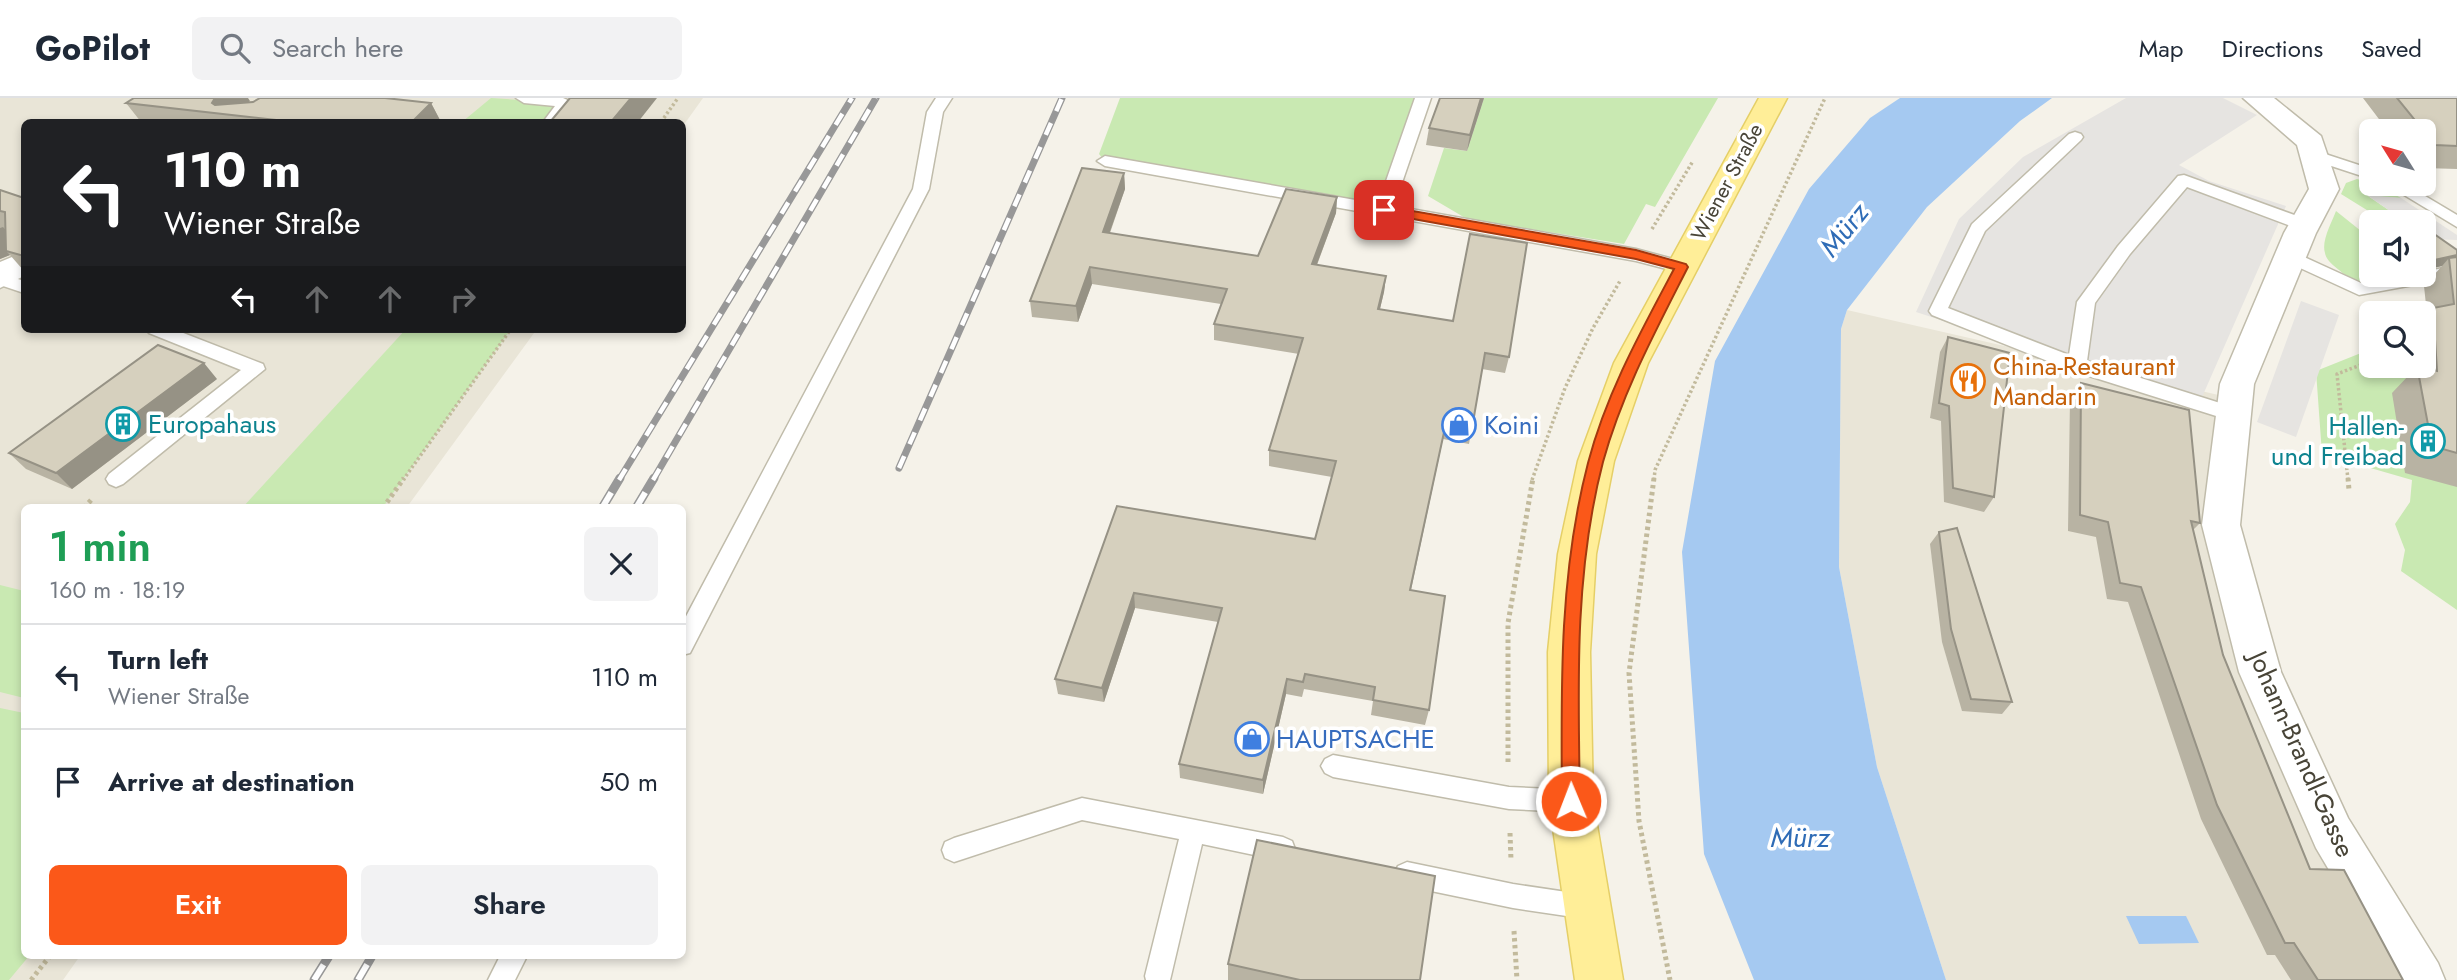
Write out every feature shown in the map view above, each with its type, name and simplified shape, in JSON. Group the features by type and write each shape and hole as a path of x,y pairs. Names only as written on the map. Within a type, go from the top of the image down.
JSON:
{"main road":[{"name":"Wiener Straße","path":"1599,980 1571,801 1569,652 1577,554 1593,474 1631,363 1773,98"}],"street":[{"name":"Johann-Brandl-Gasse","path":"2257,98 2311,142 2324,189 2298,241 2237,384 2221,525 2260,672 2332,832 2421,980"},
{"path":"0,278 21,264"}],"lane":[{"path":"524,98 568,100"},
{"path":"686,638 921,189 935,112 944,98"},
{"path":"1384,210 1423,98"},
{"path":"552,119 568,100"},
{"path":"2075,137 1978,228 1938,312 2077,365 2232,414"},
{"path":"2313,155 2359,170"},
{"name":"Wiener Straße","path":"1105,161 1636,255 1682,267"},
{"path":"2077,365 2086,302 2124,250 2184,180 2298,241 2360,289 2400,284 2457,271"},
{"path":"2414,196 2457,222"},
{"path":"0,278 21,286"},
{"path":"116,479 256,369 165,333"},
{"path":"1333,766 1509,798 1571,801"},
{"path":"954,850 1082,809 1300,853"},
{"path":"1158,976 1194,831"},
{"path":"1380,869 1513,896 1587,907"},
{"path":"501,980 512,959"}],"path":[{"path":"663,119 678,98"},
{"path":"1670,980 1639,821 1629,673 1655,470 1825,98"},
{"path":"386,504 508,333"},
{"path":"2349,490 2337,374 2359,365"},
{"path":"32,980 48,959"}],"shaded area":[{"path":"0,98 703,98 686,122 686,119 21,119 21,333 534,333 409,504 21,504 21,959 78,959 63,980 0,980"},
{"path":"2126,98 2223,98 2257,115 2179,165 2209,181 2286,206 2199,404 1916,312 1959,219 2023,157"},
{"path":"2368,196 2401,198 2419,210 2389,210"},
{"path":"2436,221 2457,235 2457,240 2436,239"},
{"path":"2301,301 2339,315 2296,437 2257,422"},
{"path":"1847,310 2236,399 2234,502 2286,691 2396,919 2440,980 1946,980 1877,767 1839,567 1841,329"}],"green space":[{"path":"491,98 566,103 553,119 466,119"},
{"path":"1120,98 1423,98 1384,210 1105,161 1099,154"},
{"path":"1484,98 1718,98 1655,207 1646,204 1624,244 1467,219 1428,196 1444,148 1467,151"},
{"path":"2359,180 2359,196 2368,196 2388,210 2367,210 2341,194 2346,183"},
{"path":"2336,211 2359,229 2359,281 2347,276 2326,256 2324,243"},
{"path":"2457,285 2457,610 2401,571 2405,550 2395,524 2410,502 2412,480 2322,454 2316,371 2359,354 2359,378 2436,378 2436,337"},
{"path":"402,333 508,333 385,504 246,504"},
{"path":"0,585 21,590 21,697 0,692"},
{"path":"0,708 21,712 21,959 26,959 9,980 0,980"}],"water":[{"name":"Mürz","path":"1900,98 2052,98 2020,121 1927,207 1847,310 1841,329 1839,567 1877,767 1946,980 1754,980 1704,854 1682,552 1715,361 1809,189 1870,118"},
{"path":"2126,916 2186,916 2199,943 2139,944"}],"building":[{"path":"134,98 215,98 212,103 215,105 253,102 260,98 385,98 431,103 415,119 267,119 126,103"},
{"path":"570,98 631,98 614,119 552,119"},
{"path":"1440,98 1481,98 1470,135 1429,128"},
{"path":"2397,98 2457,98 2457,146 2436,145 2436,119 2414,119"},
{"path":"1082,168 1124,173 1103,232 1258,256 1286,189 1337,197 1312,264 1386,276 1378,309 1453,321 1470,234 1527,243 1509,357 1485,353 1472,428 1446,423 1410,590 1445,596 1429,710 1373,700 1375,687 1305,674 1303,682 1287,679 1263,780 1179,764 1222,608 1134,593 1102,688 1055,679 1117,506 1315,539 1336,461 1269,450 1303,338 1214,324 1227,289 1090,267 1076,306 1030,301"},
{"path":"0,190 21,197 21,255 6,251 5,212 0,211"},
{"path":"2436,235 2457,250 2457,255 2436,260"},
{"path":"2457,257 2457,453 2432,446 2419,378 2436,378 2436,307 2454,304 2449,258"},
{"path":"1948,337 2010,353 1994,497 1953,488 1949,406 1939,403"},
{"path":"158,345 204,363 56,473 9,453"},
{"path":"2081,383 2189,410 2200,523 2191,521 2223,655 2310,869 2344,870 2403,980 2318,980 2294,943 2285,943 2217,805 2141,587 2120,583 2108,522 2080,515"},
{"path":"1957,528 2012,702 1971,699 1951,629 1939,532"},
{"path":"1257,840 1435,876 1420,980 1300,980 1228,964"}],"railway":[{"path":"619,480 852,98"},
{"path":"653,480 876,98"},
{"path":"899,468 1062,98"},
{"path":"604,504 620,478"},
{"path":"638,504 654,478"},
{"path":"314,980 327,959"},
{"path":"358,980 370,959"}],"place":[{"name":"China-Restaurant Mandarin","path":"1968,381"},
{"name":"Europahaus","path":"123,424"},
{"name":"Koini","path":"1459,425"},
{"name":"Hallen- und Freibad","path":"2428,441"},
{"name":"HAUPTSACHE","path":"1252,739"}],"route":[{"path":"1384,210 1636,255 1682,267 1631,363 1596,461 1577,554 1569,652 1571,801"}]}
